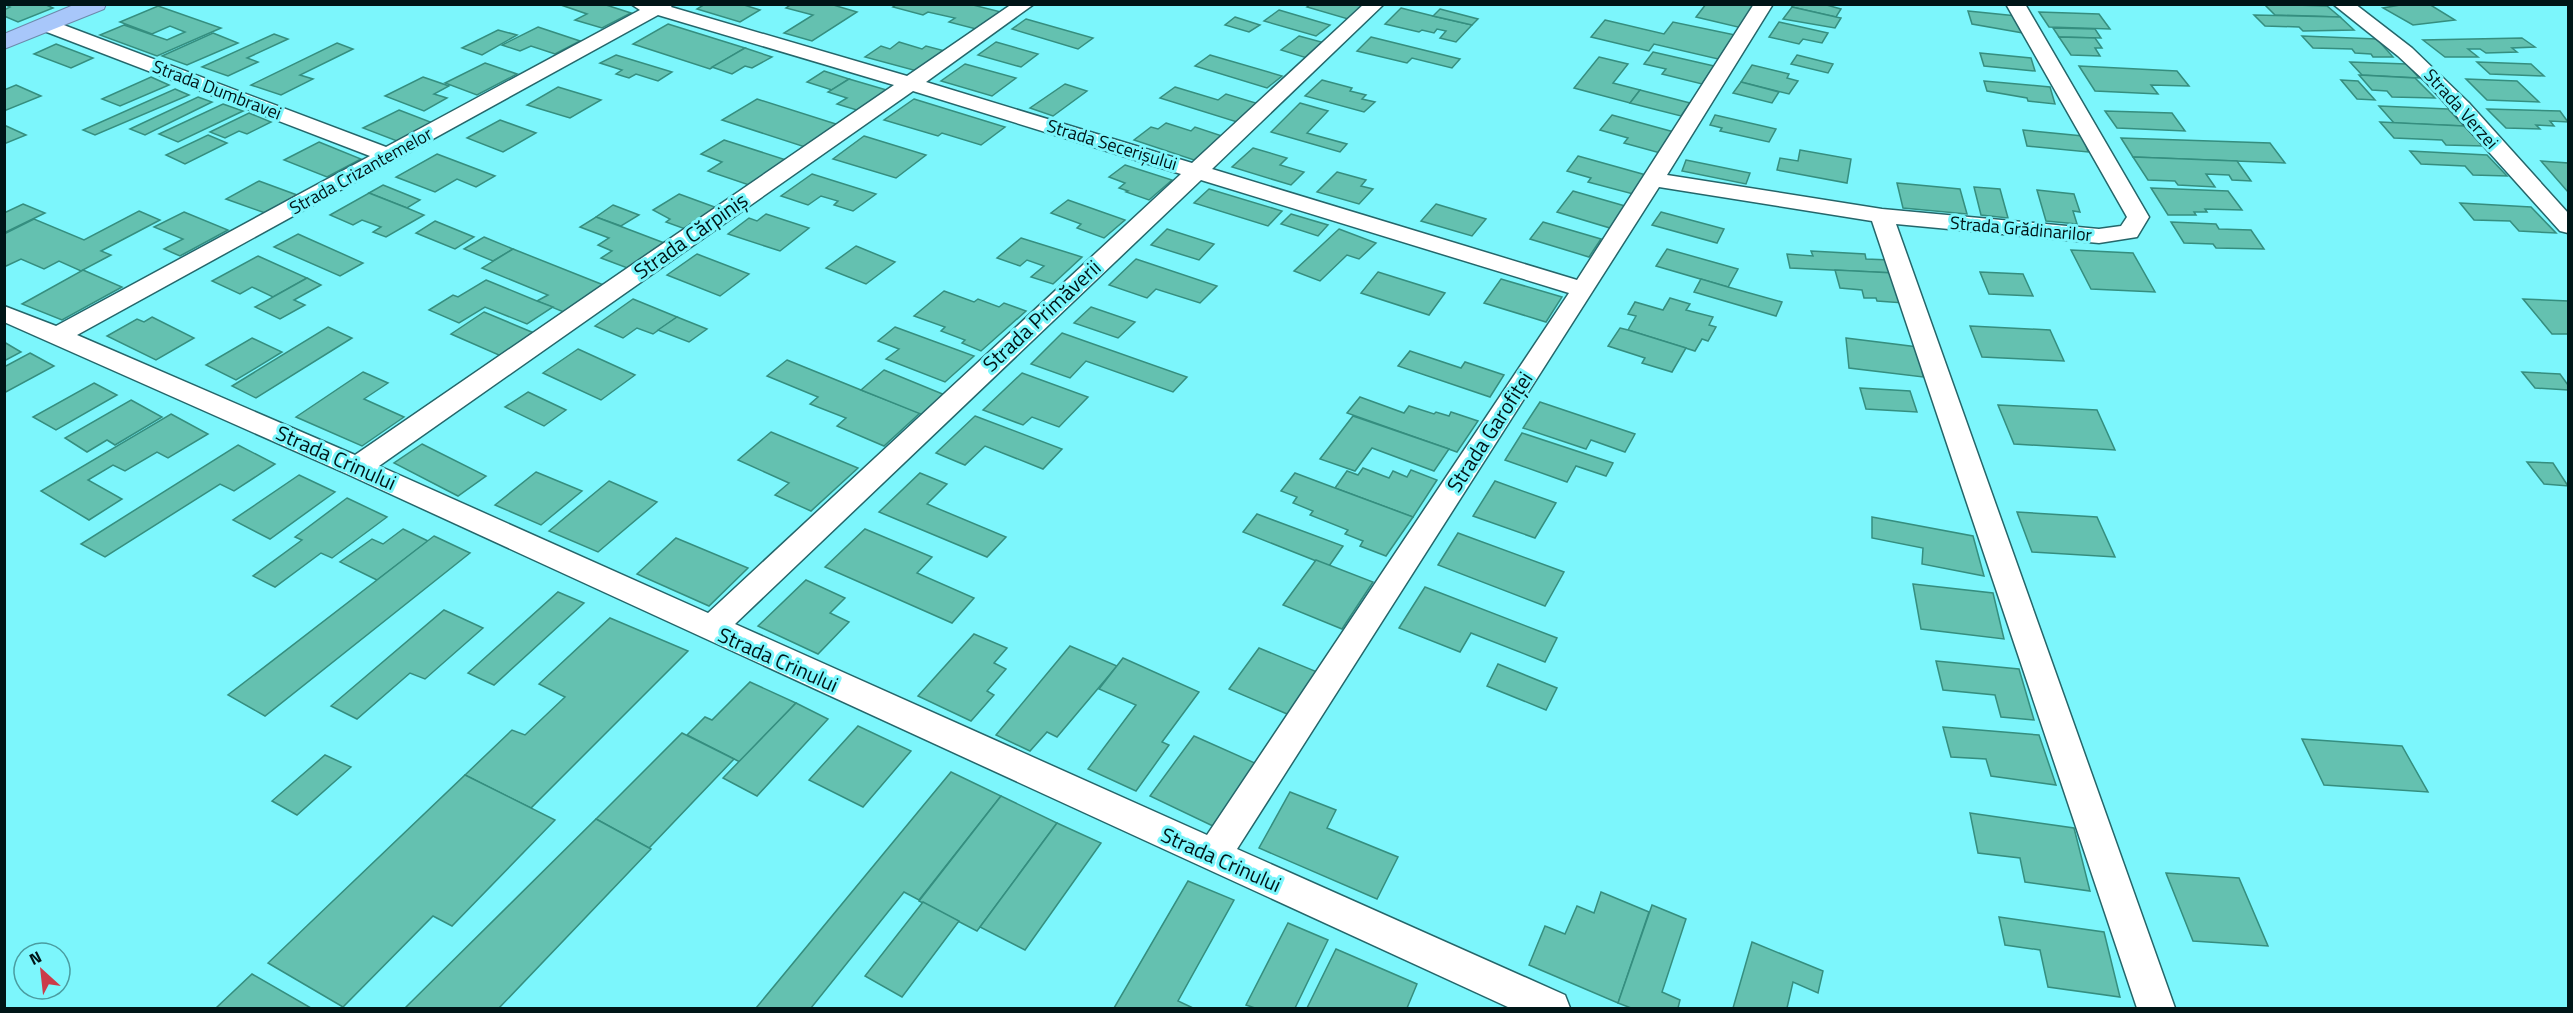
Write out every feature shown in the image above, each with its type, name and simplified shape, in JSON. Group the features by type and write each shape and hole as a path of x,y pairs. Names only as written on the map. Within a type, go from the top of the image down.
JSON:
{"highway":[{"path":"4,42 96,4"}],"street":[{"name":"Strada Cărpiniș","path":"357,467 1025,4"},
{"name":"Strada Primăverii","path":"710,629 1375,4"},
{"name":"Strada Garofiței","path":"1213,856 1583,290 1764,4"},
{"name":"Strada Grădinarilor","path":"1653,179 1882,216 2099,236 2129,232 2138,217 2014,4"},
{"name":"Strada Verzei","path":"2342,4 2378,27 2420,64 2568,226"},
{"name":"Strada Secerișului","path":"653,6 1583,290"},
{"name":"Strada Crizantemelor","path":"57,336 389,156 653,6"},
{"name":"Strada Dumbravei","path":"46,25 389,156"},
{"path":"1882,216 2156,1008"},
{"name":"Strada Crinului","path":"4,313 357,467 710,629 1551,1008"}],"building":[{"path":"4,4 44,4 53,8 18,22 4,16 4,10 10,7"},
{"path":"558,4 603,4 631,13 602,28 575,20 587,14"},
{"path":"705,4 741,4 760,10 740,22 697,9"},
{"path":"792,4 830,4 857,12 812,41 784,33 813,15 786,8"},
{"path":"897,4 969,4 1001,12 976,29 949,22 955,18 928,12 923,15 893,7"},
{"path":"1311,4 1365,4 1348,19 1307,7"},
{"path":"1706,4 1758,4 1742,28 1696,17"},
{"path":"1793,4 1823,4 1841,9 1836,17 1792,7"},
{"path":"2264,4 2327,6 2340,17 2275,15"},
{"path":"2406,4 2429,4 2455,20 2413,25 2383,8"},
{"path":"158,6 221,28 157,56 100,35 124,25 167,40 185,32 170,26 152,34 120,22"},
{"path":"1792,7 1841,18 1835,28 1783,19"},
{"path":"1401,8 1472,25 1456,42 1440,38 1446,31 1437,29 1434,33 1422,30 1419,32 1385,24"},
{"path":"1440,9 1478,19 1472,25 1433,16"},
{"path":"1279,10 1330,25 1316,36 1264,21"},
{"path":"1968,11 2017,16 2023,33 1972,24"},
{"path":"2039,12 2099,14 2110,29 2049,27"},
{"path":"2254,15 2340,17 2354,30 2303,31 2299,27 2265,26"},
{"path":"1235,17 1260,25 1249,32 1225,25"},
{"path":"1026,19 1093,38 1078,49 1012,29"},
{"path":"1605,20 1664,34 1673,22 1735,35 1718,59 1654,44 1649,51 1591,37"},
{"path":"1779,22 1828,33 1822,43 1803,39 1799,44 1769,37"},
{"path":"668,24 745,48 710,69 633,44"},
{"path":"538,27 580,41 555,54 531,46 520,51 502,45"},
{"path":"2053,28 2095,29 2101,38 2059,37"},
{"path":"498,30 517,35 482,55 462,48"},
{"path":"213,33 238,43 187,65 162,56"},
{"path":"274,34 288,39 247,58 258,62 228,76 202,67"},
{"path":"1299,36 1325,43 1307,58 1281,50"},
{"path":"2302,36 2377,39 2393,57 2373,57 2371,54 2355,53 2352,49 2313,48"},
{"path":"1371,37 1460,59 1452,68 1412,58 1407,63 1357,51"},
{"path":"2059,37 2095,38 2102,48 2095,48 2100,56 2071,55"},
{"path":"2522,38 2535,47 2512,48 2517,52 2486,53 2480,49 2468,49 2478,57 2445,57 2423,40"},
{"path":"899,42 922,49 926,46 945,51 917,71 865,57 881,46 890,49"},
{"path":"996,42 1038,54 1021,67 978,55"},
{"path":"337,43 353,49 300,75 313,79 281,95 251,85"},
{"path":"56,44 93,58 71,68 34,54"},
{"path":"745,48 772,57 752,68 745,66 732,74 712,67"},
{"path":"1653,52 1714,66 1702,84 1662,74 1666,69 1644,64"},
{"path":"1980,53 2031,58 2035,71 1984,66"},
{"path":"616,55 672,72 658,81 636,74 629,78 616,74 622,70 600,63"},
{"path":"1210,55 1282,76 1267,88 1195,66"},
{"path":"1797,55 1833,64 1828,73 1791,64"},
{"path":"1599,57 1628,64 1613,83 1640,90 1630,103 1574,88"},
{"path":"2350,62 2407,64 2419,78 2362,75"},
{"path":"2477,62 2531,64 2544,76 2490,74"},
{"path":"485,63 517,74 477,95 445,83"},
{"path":"965,64 1016,78 992,96 941,81"},
{"path":"1752,65 1789,74 1787,78 1798,81 1789,94 1741,82"},
{"path":"2079,66 2177,71 2189,86 2151,85 2158,94 2095,91"},
{"path":"824,71 849,79 832,90 807,82"},
{"path":"2359,75 2415,78 2435,98 2392,97 2387,91 2372,90"},
{"path":"151,77 169,85 120,106 102,99"},
{"path":"423,77 449,86 434,94 447,98 424,111 385,96"},
{"path":"849,79 890,91 860,111 837,104 847,98 828,92"},
{"path":"2466,79 2517,81 2539,102 2487,100"},
{"path":"1322,80 1352,88 1350,91 1366,95 1362,99 1375,102 1364,112 1305,96"},
{"path":"2341,80 2358,81 2375,100 2357,99"},
{"path":"1984,81 2050,87 2055,104 2028,101 2027,98 1987,91"},
{"path":"1741,82 1779,92 1772,103 1733,93"},
{"path":"1065,84 1087,91 1053,116 1030,108"},
{"path":"16,85 41,96 4,111 4,90"},
{"path":"558,87 601,100 570,118 527,105"},
{"path":"1175,87 1218,100 1226,94 1259,104 1237,122 1160,98"},
{"path":"175,89 189,95 95,135 83,130"},
{"path":"1640,90 1690,103 1681,116 1630,103"},
{"path":"198,97 212,102 145,135 130,129"},
{"path":"757,99 839,125 805,147 722,120"},
{"path":"914,99 1005,127 981,145 942,133 938,136 884,120"},
{"path":"1300,103 1328,111 1307,133 1347,144 1340,152 1271,132"},
{"path":"223,104 243,111 178,142 159,134"},
{"path":"2379,106 2448,109 2464,126 2394,123"},
{"path":"2487,109 2560,111 2568,122 2550,121 2554,126 2536,125 2540,129 2506,128"},
{"path":"399,110 433,123 397,141 363,128"},
{"path":"2105,111 2172,113 2185,131 2117,128"},
{"path":"249,113 271,122 247,134 239,131 225,138 210,132"},
{"path":"1612,115 1674,132 1660,153 1624,143 1628,138 1600,130"},
{"path":"1715,115 1776,129 1769,142 1720,131 1722,128 1710,125"},
{"path":"500,120 536,133 503,152 467,138"},
{"path":"2380,122 2464,126 2483,146 2446,145 2442,140 2394,138"},
{"path":"1166,123 1191,131 1195,127 1222,136 1194,160 1134,140 1151,127 1158,129"},
{"path":"4,125 26,135 4,144"},
{"path":"2023,130 2083,136 2088,152 2027,146"},
{"path":"208,135 227,143 185,164 166,155"},
{"path":"864,136 926,155 896,178 833,159"},
{"path":"2121,138 2270,143 2285,163 2133,157"},
{"path":"724,140 786,160 749,185 708,171 722,162 701,154"},
{"path":"319,142 361,159 327,177 284,160"},
{"path":"1253,148 1287,158 1280,165 1304,172 1291,185 1232,167"},
{"path":"1800,150 1851,159 1847,183 1777,170 1780,158 1798,161"},
{"path":"2410,151 2487,155 2507,176 2473,175 2465,166 2421,164"},
{"path":"437,154 495,176 476,187 457,179 435,192 396,177"},
{"path":"1578,156 1646,175 1633,194 1588,182 1591,178 1567,171"},
{"path":"2133,157 2237,161 2251,181 2232,180 2229,175 2206,174 2215,187 2178,185 2175,181 2148,180"},
{"path":"1686,160 1750,173 1746,184 1682,171"},
{"path":"2541,161 2568,163 2568,192"},
{"path":"1125,165 1172,180 1149,200 1119,188 1125,183 1109,177"},
{"path":"1337,172 1366,180 1361,186 1373,189 1359,204 1317,192"},
{"path":"812,174 876,194 853,211 834,205 838,201 821,196 808,205 781,196"},
{"path":"259,181 297,195 265,213 226,199"},
{"path":"1897,183 1960,189 1967,214 1903,208"},
{"path":"383,185 420,200 407,208 369,193"},
{"path":"1974,187 2000,189 2008,218 1981,215"},
{"path":"2151,188 2228,191 2242,210 2205,209 2207,212 2194,212 2196,215 2168,215"},
{"path":"1209,189 1282,211 1268,226 1194,203"},
{"path":"2037,190 2074,194 2080,212 2073,211 2077,224 2046,221"},
{"path":"1573,191 1625,206 1610,228 1557,212"},
{"path":"369,193 424,215 386,237 373,232 381,227 362,220 353,225 330,215"},
{"path":"679,194 720,209 688,230 666,222 670,219 653,210"},
{"path":"1068,200 1125,220 1104,238 1077,228 1081,224 1051,213"},
{"path":"2460,203 2531,207 2556,233 2519,231 2510,221 2474,220"},
{"path":"23,204 45,213 4,233 4,213"},
{"path":"1436,204 1486,219 1472,236 1421,221"},
{"path":"613,205 639,215 621,226 596,217"},
{"path":"139,211 160,220 101,251 111,255 81,271 59,261 44,269 21,259 4,267 4,234 34,219 84,240"},
{"path":"184,212 228,230 180,256 164,249 183,239 154,227"},
{"path":"1661,212 1724,229 1717,243 1652,225"},
{"path":"766,214 809,228 780,251 728,234 749,218 757,221"},
{"path":"1291,214 1328,225 1318,236 1281,224"},
{"path":"596,217 667,244 630,269 601,258 612,251 598,245 609,238 580,227"},
{"path":"435,221 474,237 455,249 416,233"},
{"path":"1543,222 1601,239 1589,257 1530,239"},
{"path":"2171,222 2216,224 2219,229 2251,230 2264,249 2216,248 2213,244 2184,243"},
{"path":"1167,229 1214,244 1199,260 1151,245"},
{"path":"1339,229 1376,243 1359,259 1347,255 1320,281 1294,271"},
{"path":"298,234 363,263 340,276 274,247"},
{"path":"484,237 513,249 493,261 464,249"},
{"path":"1021,238 1082,257 1053,284 1031,277 1044,266 1027,260 1020,266 997,258"},
{"path":"856,246 895,262 866,284 826,268"},
{"path":"513,249 606,286 566,313 537,301 548,295 482,268"},
{"path":"1667,249 1738,269 1728,287 1656,266"},
{"path":"2071,250 2133,253 2155,292 2091,289"},
{"path":"1811,251 1865,254 1866,259 1890,260 1894,273 1790,268 1787,254 1813,256"},
{"path":"697,254 749,274 720,296 667,275"},
{"path":"258,256 307,278 273,297 252,287 240,294 212,281"},
{"path":"1136,259 1217,286 1200,303 1156,289 1147,298 1109,285"},
{"path":"83,270 122,287 62,320 22,304"},
{"path":"1835,270 1894,273 1904,303 1864,298 1862,290 1840,288"},
{"path":"1378,272 1445,293 1429,315 1361,293"},
{"path":"1980,272 2023,274 2033,296 1989,294"},
{"path":"307,278 321,285 294,300 305,305 280,319 255,307"},
{"path":"1501,279 1562,297 1546,322 1484,303"},
{"path":"1701,279 1782,302 1776,316 1694,292"},
{"path":"486,280 553,307 527,324 485,307 459,323 429,310 453,295 458,297"},
{"path":"944,291 974,302 978,299 999,307 1004,303 1026,311 981,351 962,343 965,340 941,331 945,327 914,316"},
{"path":"1670,298 1690,304 1686,310 1713,317 1709,325 1716,327 1708,341 1702,339 1695,351 1628,330 1636,316 1628,314 1635,302 1663,310"},
{"path":"633,299 677,317 653,334 637,328 623,338 595,326"},
{"path":"2523,299 2568,301 2568,334 2552,334"},
{"path":"1091,307 1135,322 1118,338 1074,323"},
{"path":"484,312 534,333 501,356 451,334"},
{"path":"152,317 194,338 156,360 107,336 137,319 144,322"},
{"path":"677,317 707,329 689,342 658,330"},
{"path":"1970,326 2050,330 2064,361 1982,357"},
{"path":"328,327 352,338 256,398 232,386"},
{"path":"895,327 974,356 945,382 886,359 899,349 878,341"},
{"path":"1620,328 1686,348 1672,372 1642,363 1645,358 1608,346"},
{"path":"1062,333 1187,377 1173,392 1086,361 1070,378 1031,364"},
{"path":"252,338 282,352 236,380 206,365"},
{"path":"1846,338 1918,347 1923,377 1849,368"},
{"path":"4,342 21,352 4,361"},
{"path":"578,349 635,375 601,400 543,373"},
{"path":"1410,351 1461,368 1465,362 1504,375 1490,397 1398,366"},
{"path":"30,353 54,366 4,393 4,367"},
{"path":"787,360 920,413 884,446 837,426 846,418 810,404 818,397 767,376"},
{"path":"884,370 945,395 923,415 861,390"},
{"path":"363,372 388,383 364,399 404,417 362,446 296,417"},
{"path":"2522,372 2560,374 2568,385 2568,390 2535,388"},
{"path":"1022,373 1088,397 1059,427 1032,417 1023,425 983,410"},
{"path":"94,383 117,395 56,430 33,417"},
{"path":"1860,388 1910,391 1917,412 1866,409"},
{"path":"528,392 566,410 544,426 505,407"},
{"path":"1360,397 1404,413 1409,406 1434,414 1436,412 1449,416 1451,412 1478,421 1457,452 1347,413"},
{"path":"131,400 162,417 115,445 107,440 87,452 65,438"},
{"path":"1540,402 1635,434 1625,452 1591,440 1586,449 1523,428"},
{"path":"1998,405 2097,410 2115,450 2014,444"},
{"path":"171,414 208,434 168,458 157,452 125,471 113,465 88,480 122,499 89,520 41,491"},
{"path":"975,416 1062,449 1043,469 985,446 965,465 936,453"},
{"path":"1353,416 1449,449 1434,471 1372,448 1355,471 1320,459"},
{"path":"771,432 858,468 811,511 775,495 789,483 738,460"},
{"path":"1522,433 1613,463 1606,476 1576,466 1567,482 1505,460"},
{"path":"422,444 486,476 458,496 394,463"},
{"path":"238,445 275,464 234,491 220,484 105,557 81,544"},
{"path":"2527,462 2553,463 2568,486 2544,484"},
{"path":"1363,468 1389,478 1393,471 1407,477 1411,470 1437,480 1413,517 1335,488 1347,471 1358,475"},
{"path":"536,472 582,491 541,525 495,505"},
{"path":"920,473 947,484 927,504 1006,537 987,557 879,512"},
{"path":"1295,473 1413,517 1386,556 1360,546 1363,541 1345,534 1348,530 1310,515 1313,511 1293,503 1297,497 1281,491"},
{"path":"299,475 335,492 270,539 233,520"},
{"path":"609,481 657,502 598,552 549,531"},
{"path":"1495,481 1556,503 1535,538 1473,516"},
{"path":"347,498 387,517 332,558 321,553 275,587 253,576 302,540 295,537"},
{"path":"2017,512 2097,517 2115,557 2032,552"},
{"path":"1257,514 1343,546 1329,566 1243,532"},
{"path":"1872,517 1973,536 1984,576 1922,564 1923,548 1872,538"},
{"path":"403,529 428,541 377,580 340,562 372,539 383,544"},
{"path":"865,529 932,557 917,573 974,598 952,623 825,567"},
{"path":"1458,533 1564,572 1545,606 1438,565"},
{"path":"434,536 470,553 265,716 228,695"},
{"path":"676,538 748,568 709,606 637,574"},
{"path":"1316,560 1373,582 1342,629 1283,605"},
{"path":"806,580 845,598 830,613 849,622 818,654 758,626"},
{"path":"1913,584 1993,593 2004,639 1921,629"},
{"path":"1425,587 1557,638 1545,662 1471,633 1460,652 1399,628"},
{"path":"558,592 584,603 494,685 468,673"},
{"path":"444,610 483,628 425,679 410,673 357,719 331,706"},
{"path":"610,618 688,651 531,808 465,775 512,730 525,735 565,697 539,684"},
{"path":"974,634 1007,648 994,663 1006,669 987,691 994,695 971,721 918,696"},
{"path":"1070,646 1117,666 1057,737 1047,732 1030,751 996,735"},
{"path":"1259,648 1322,674 1294,717 1229,689"},
{"path":"1123,658 1199,692 1162,742 1169,745 1136,791 1088,769 1136,705 1099,689"},
{"path":"1936,661 2019,669 2034,720 2001,717 1995,695 1943,690"},
{"path":"1498,664 1557,688 1546,710 1487,686"},
{"path":"750,682 796,703 740,762 687,735 705,717 712,720"},
{"path":"796,703 828,719 757,796 723,778"},
{"path":"858,726 911,751 863,807 809,780"},
{"path":"1943,727 2039,735 2056,785 1991,776 1986,759 1951,757"},
{"path":"682,733 734,759 649,848 596,819"},
{"path":"1194,736 1257,764 1215,827 1150,796"},
{"path":"2302,739 2402,746 2428,792 2324,785"},
{"path":"325,755 351,767 297,815 272,801"},
{"path":"951,772 1001,796 919,900 904,892 811,1008 756,1008"},
{"path":"465,775 555,820 452,926 433,916 343,1007 268,963"},
{"path":"1290,792 1336,810 1327,828 1398,857 1377,899 1259,848"},
{"path":"1001,796 1057,823 977,931 919,901"},
{"path":"1970,813 2074,828 2090,891 2025,882 2020,858 1978,853"},
{"path":"596,819 651,849 499,1008 405,1008"},
{"path":"1057,823 1101,843 1025,950 980,927"},
{"path":"2166,873 2239,878 2268,946 2193,941"},
{"path":"1188,881 1234,900 1178,1001 1193,1008 1114,1008"},
{"path":"1601,892 1649,912 1618,1003 1529,965 1545,926 1565,934 1577,906 1594,913"},
{"path":"923,902 959,921 902,997 865,976"},
{"path":"1652,905 1686,919 1662,992 1680,1000 1678,1008 1631,1008 1618,1003"},
{"path":"1999,917 2104,932 2120,997 2048,987 2040,950 2005,945"},
{"path":"1288,923 1328,940 1295,1008 1255,1008 1246,1005"},
{"path":"1752,942 1823,971 1818,993 1793,982 1787,1008 1733,1008"},
{"path":"1336,949 1417,984 1407,1008 1307,1008"},
{"path":"252,974 311,1008 216,1008"}]}
